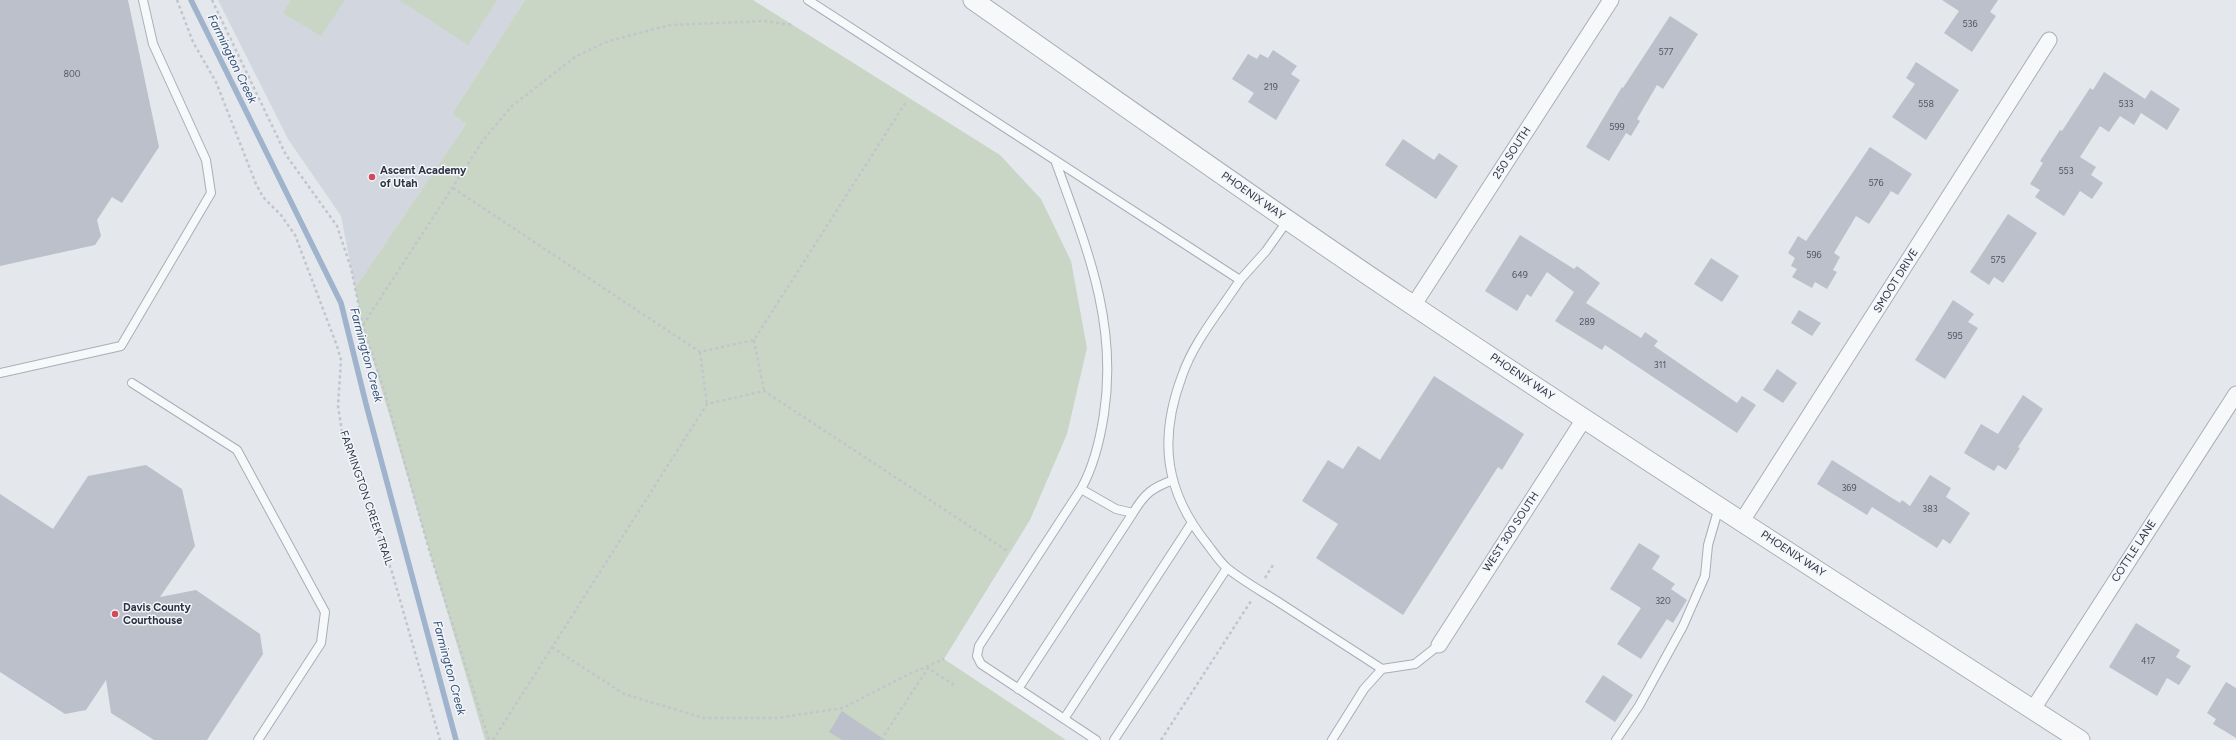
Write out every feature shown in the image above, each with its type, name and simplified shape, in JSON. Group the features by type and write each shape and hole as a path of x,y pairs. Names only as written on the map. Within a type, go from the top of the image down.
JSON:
{"street":[{"name":"PHOENIX WAY","path":"973,0 1413,306 1584,419 2080,740"},
{"name":"250 SOUTH","path":"1413,306 1611,0"},
{"name":"SMOOT DRIVE","path":"1742,521 2049,40"},
{"name":"COTTLE LANE","path":"2033,709 2236,394"},
{"name":"WEST 300 SOUTH","path":"1439,645 1584,419"}],"lane":[{"path":"0,374 121,346 212,192 206,160 153,44 143,0"},
{"path":"808,0 1240,280"},
{"path":"1055,160 1094,273 1106,327 1108,360 1107,398 1102,430 1089,475 979,646 977,656 981,664 1096,740"},
{"path":"1288,220 1266,251 1240,280 1195,347 1182,374 1174,399 1169,426 1168,452 1173,480 1181,506 1191,524 1226,568 1382,669"},
{"path":"132,383 237,450 325,612 321,643 258,740"},
{"path":"1018,689 1143,497 1154,488 1173,480"},
{"path":"1081,489 1116,509 1132,513"},
{"path":"1616,740 1639,706 1683,626 1705,576 1708,545 1719,506"},
{"path":"1064,719 1191,524"},
{"path":"1114,740 1226,568"},
{"path":"1332,740 1364,689 1382,669 1415,664 1439,645"}],"path":[{"name":"FARMINGTON CREEK TRAIL","path":"177,0 193,42 216,82 256,184 263,197 295,235 337,346 341,360 338,406 342,432 392,572 440,740"},
{"path":"212,0 286,156 337,226 351,268 363,326 385,393 430,553 489,740"},
{"path":"363,326 484,139 512,106 575,57 608,41 670,25 764,21 793,25"},
{"path":"906,102 754,340 764,391 1009,552"},
{"path":"453,188 700,352 754,340"},
{"path":"493,740 707,404 700,352"},
{"path":"707,404 764,391"},
{"path":"1161,740 1273,565"},
{"path":"552,647 624,694 704,718 776,718 843,708 907,675 928,668 944,660"},
{"path":"928,668 954,685"},
{"path":"881,740 928,668"}],"shaded area":[{"name":"Ascent Academy of Utah","path":"218,0 525,0 452,114 466,124 355,288 341,216 288,139"}],"green space":[{"path":"291,0 345,0 321,36 283,13"},
{"path":"399,0 497,0 468,45"},
{"path":"525,0 753,0 1000,155 1041,199 1071,261 1087,348 1067,434 1030,520 944,659 1066,740 485,740 363,326 355,288 466,124 452,114"}],"building":[{"path":"0,0 128,0 159,147 122,203 112,197 97,220 101,236 95,245 0,266"},
{"path":"1942,0 1998,0 1990,12 1996,16 1972,52 1944,33 1959,11"},
{"path":"1670,16 1698,34 1663,89 1657,85 1637,119 1640,121 1631,136 1626,133 1609,161 1586,147 1622,87 1623,88"},
{"path":"1273,50 1297,66 1291,74 1300,80 1276,120 1248,102 1254,93 1232,79 1248,54 1257,59 1260,54 1268,58"},
{"path":"1916,62 1959,90 1926,140 1892,117 1915,84 1906,78"},
{"path":"2104,72 2145,99 2151,90 2180,109 2167,130 2141,113 2134,125 2120,116 2109,132 2100,126 2080,157 2096,167 2091,175 2103,183 2092,199 2080,191 2064,216 2035,197 2040,190 2030,184 2043,163 2040,161 2060,130 2062,131 2090,88 2093,90"},
{"path":"1403,139 1434,160 1439,153 1458,166 1436,199 1385,165"},
{"path":"1870,147 1912,174 1898,195 1891,191 1869,224 1856,216 1834,253 1840,257 1833,270 1837,272 1827,289 1815,282 1812,288 1792,277 1797,269 1791,266 1795,258 1788,253 1798,236 1806,241"},
{"path":"2008,214 2037,233 2003,283 1994,277 1989,285 1970,272"},
{"path":"1520,235 1574,269 1577,266 1600,283 1586,303 1641,338 1645,332 1658,341 1654,346 1737,403 1742,396 1756,405 1737,433 1605,345 1602,350 1555,321 1574,292 1547,272 1531,297 1527,294 1517,311 1485,291"},
{"path":"1711,258 1739,276 1722,302 1694,284"},
{"path":"1953,300 1974,314 1968,322 1978,328 1945,379 1915,360"},
{"path":"1799,310 1821,323 1812,336 1791,323"},
{"path":"1777,369 1797,383 1783,403 1763,390"},
{"path":"1434,376 1524,434 1502,470 1498,467 1403,615 1316,558 1338,524 1302,501 1328,460 1343,469 1358,446 1380,460"},
{"path":"2023,395 2043,409 2018,447 2020,448 2006,470 1998,465 1994,471 1964,453 1981,424 1998,434"},
{"path":"1832,460 1900,503 1902,500 1910,506 1930,475 1951,488 1946,497 1970,513 1950,544 1943,539 1937,548 1872,507 1867,515 1817,484"},
{"name":"Davis County Courthouse","path":"146,465 182,489 195,546 160,597 196,590 260,634 263,654 207,740 154,740 111,713 106,680 86,710 65,714 0,672 0,494 53,529 88,476"},
{"path":"1639,543 1660,556 1652,569 1675,584 1671,589 1687,600 1673,623 1667,619 1641,659 1617,644 1641,608 1610,589"},
{"path":"2136,623 2180,650 2176,657 2191,666 2179,685 2167,678 2157,696 2109,667"},
{"path":"1603,675 1633,695 1615,722 1585,702"},
{"path":"2226,682 2236,688 2236,738 2213,724 2216,719 2207,713"},
{"path":"842,711 885,740 842,740 829,732"}],"waterway":[{"name":"Farmington Creek","path":"191,0 341,303 366,404 456,740"}],"place":[{"name":"Ascent Academy of Utah","path":"372,177"},
{"name":"Davis County Courthouse","path":"115,614"}]}
